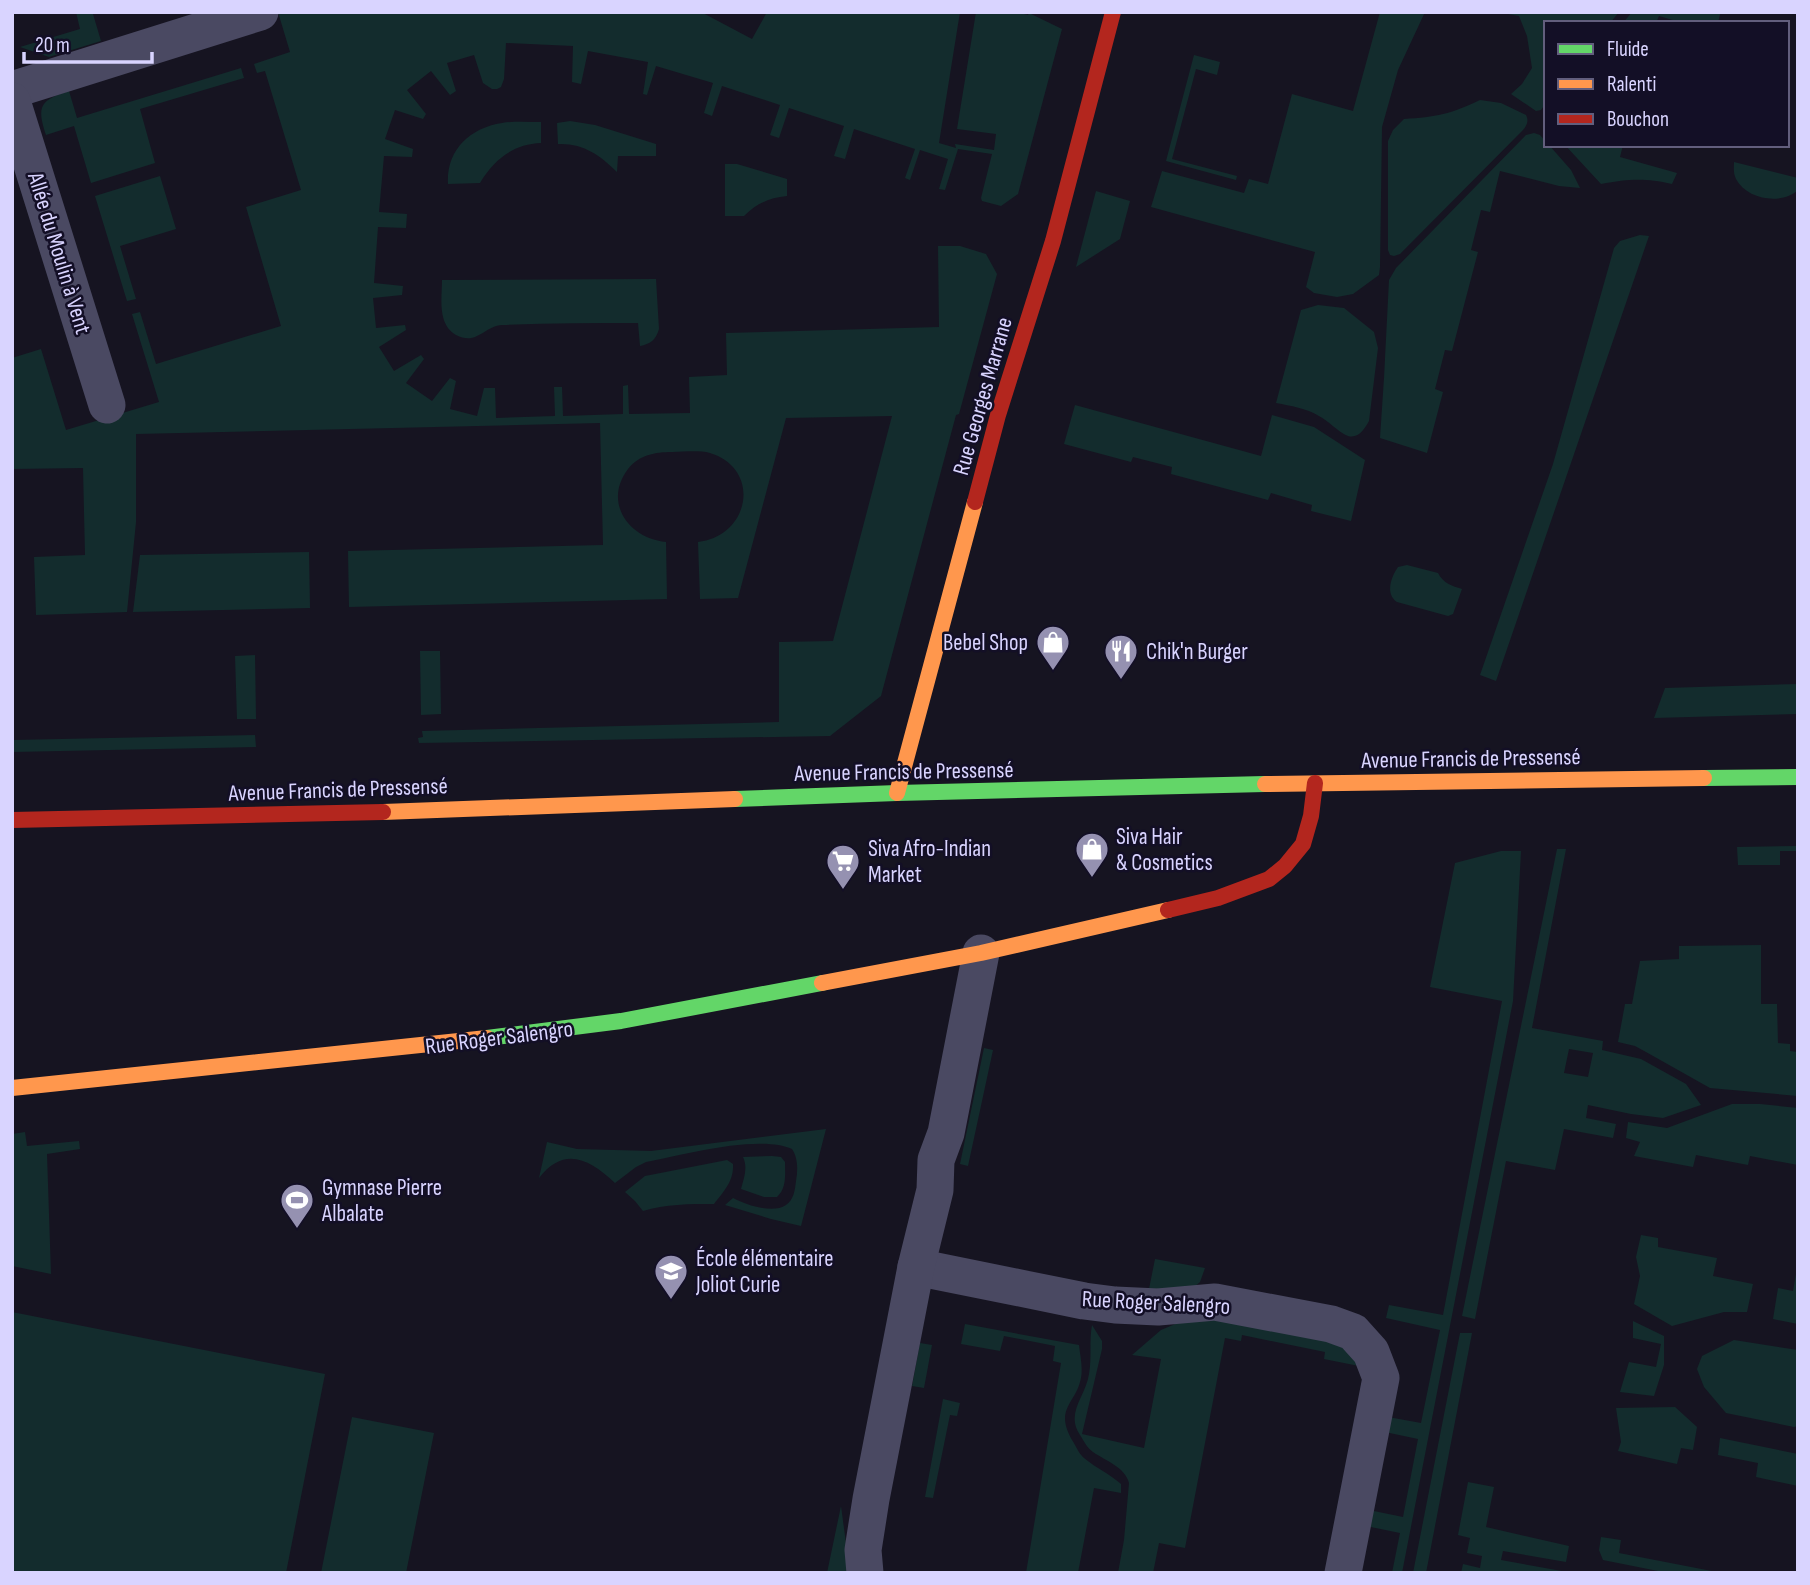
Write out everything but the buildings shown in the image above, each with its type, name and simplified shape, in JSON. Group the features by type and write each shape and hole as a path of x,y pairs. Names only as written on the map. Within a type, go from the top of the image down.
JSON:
{"street":[{"path":"12,90 260,12"},
{"name":"Rue Georges Marrane","path":"897,793 995,429 1053,241 1113,12"},
{"name":"Allée du Moulin à Vent","path":"12,101 107,405"},
{"name":"Avenue Francis de Pressensé","path":"12,820 377,812 897,793 1315,783 1798,777"},
{"name":"Rue Roger Salengro","path":"12,1088 497,1038 621,1021 981,953 1218,898 1269,879 1285,866 1303,844 1311,816 1315,783"},
{"path":"865,1573 863,1550 871,1499 916,1267 935,1190 936,1160 946,1133 981,953"},
{"name":"Rue Roger Salengro","path":"916,1267 1115,1305 1158,1307 1215,1302 1331,1324 1353,1332 1371,1352 1381,1378 1343,1573"}],"green space":[{"path":"76,12 96,12 93,14 101,41 49,57 20,47 80,29"},
{"path":"278,12 701,12 752,39 767,12 960,12 939,143 956,148 955,144 994,150 996,134 957,129 976,12 1029,13 1062,29 1018,194 1001,206 982,201 981,198 992,154 958,149 945,190 939,189 948,159 920,150 910,180 905,178 915,149 854,129 845,159 834,156 844,126 789,108 779,138 770,135 780,105 722,86 712,116 704,113 713,83 656,66 647,95 643,94 648,62 588,51 581,84 572,82 573,46 506,43 504,79 501,87 497,89 483,83 474,55 447,63 456,91 450,95 431,71 407,90 426,114 423,119 395,110 385,139 413,149 412,157 384,156 379,212 407,214 406,228 378,227 374,283 403,286 402,295 373,298 376,328 405,325 406,330 379,347 394,371 421,355 424,359 406,383 432,401 450,378 456,381 450,409 477,416 484,388 495,388 496,418 555,416 554,387 562,387 563,416 623,414 623,386 628,385 629,414 690,413 689,377 727,375 726,333 939,327 938,246 960,246 986,254 997,274 959,414 956,415 881,696 830,736 419,743 418,738 423,737 422,731 779,722 779,642 833,641 892,416 786,418 738,598 700,599 698,542 716,537 729,528 743,501 743,487 737,473 727,461 710,453 696,451 648,455 632,464 621,481 618,494 623,516 641,534 666,542 667,599 349,607 348,551 603,545 600,423 136,434 136,522 127,612 36,615 34,557 85,555 83,468 12,469 12,358 41,349 66,430 159,402 132,314 140,312 156,364 281,326 246,207 301,190 265,71 257,73 254,64 290,52"},
{"path":"1380,12 1425,12 1398,70 1382,127 1379,275 1353,294 1337,297 1314,293 1306,287 1315,252 1151,207 1162,171 1244,193 1249,179 1268,184 1292,94 1353,111"},
{"path":"1497,12 1619,12 1612,21 1544,21 1544,106 1536,111 1511,94 1522,84 1532,68 1527,36 1519,16"},
{"path":"1632,12 1720,14 1718,21 1676,21 1659,16 1657,21 1625,21"},
{"path":"1194,55 1220,62 1217,75 1196,69 1172,159 1237,176 1236,180 1166,161"},
{"path":"241,68 244,78 140,109 155,163 91,183 74,126 46,135 41,117 43,105 52,97 69,91 77,118"},
{"path":"1480,100 1501,103 1526,115 1526,126 1400,254 1390,255 1388,141 1393,130 1404,119 1443,114"},
{"path":"570,121 595,125 656,144 656,156 618,156 617,172 590,151 558,144 557,123"},
{"path":"541,122 541,143 522,146 506,154 480,183 448,184 448,172 456,152 462,143 479,130 502,123"},
{"path":"1526,135 1540,135 1544,140 1544,147 1551,147 1571,170 1580,188 1559,186 1500,171 1490,212 1481,210 1471,250 1478,252 1452,351 1445,350 1435,389 1443,392 1427,453 1380,438 1389,280 1396,268"},
{"path":"1567,147 1622,147 1620,157 1677,173 1672,184 1637,180 1601,184"},
{"path":"1734,162 1798,178 1798,190 1783,198 1756,196 1748,192 1736,179"},
{"path":"725,164 737,164 787,179 787,196 764,202 744,216 725,216"},
{"path":"160,176 176,229 120,246 136,299 127,301 95,196"},
{"path":"1096,191 1130,201 1120,239 1076,267"},
{"path":"1640,235 1649,236 1496,681 1480,675 1553,464 1614,248 1620,241"},
{"path":"656,279 659,329 652,341 640,346 638,323 502,325 475,337 463,338 450,330 443,318 442,280"},
{"path":"1318,305 1344,308 1374,332 1378,348 1369,421 1361,432 1352,437 1309,411 1276,403 1301,310"},
{"path":"1075,405 1261,456 1272,415 1314,427 1365,460 1351,521 1311,511 1312,505 1271,493 1268,500 1171,474 1172,467 1133,457 1131,462 1064,444"},
{"path":"309,552 310,608 133,612 140,555"},
{"path":"1407,565 1438,573 1445,582 1462,589 1453,614 1448,616 1393,599 1390,585 1393,576 1398,567"},
{"path":"420,651 440,651 441,714 421,715"},
{"path":"255,655 256,719 237,719 235,656"},
{"path":"1798,684 1798,714 1654,718 1665,688"},
{"path":"255,735 256,747 12,752 12,740"},
{"path":"1798,846 1798,851 1780,851 1780,865 1738,865 1737,847"},
{"path":"1557,849 1566,849 1532,1028 1603,1041 1602,1050 1641,1059 1686,1084 1701,1105 1663,1118 1588,1105 1586,1118 1616,1124 1613,1138 1564,1129 1555,1170 1506,1161 1475,1319 1462,1316","holes":["1569,1049 1593,1053 1588,1077 1564,1073"]},
{"path":"1501,851 1521,851 1513,1001 1402,1573 1392,1573 1400,1533 1366,1526 1369,1510 1403,1517 1418,1439 1385,1432 1388,1417 1421,1423 1440,1330 1386,1318 1389,1305 1443,1315 1502,1001 1430,987 1455,863"},
{"path":"1761,945 1761,1004 1777,1004 1778,1043 1790,1044 1790,1051 1798,1052 1798,1096 1710,1088 1635,1046 1618,1042 1625,1004 1632,1004 1640,961 1679,959 1679,946"},
{"path":"984,1048 993,1050 968,1166 960,1164"},
{"path":"1732,1104 1798,1108 1798,1165 1750,1156 1748,1165 1696,1155 1693,1167 1634,1156 1640,1142 1626,1138 1628,1122 1667,1128"},
{"path":"826,1129 801,1226 725,1205 733,1198 767,1209 781,1208 789,1203 795,1187 796,1160 792,1149 778,1145 720,1147 646,1162 615,1183 587,1163 568,1159 558,1162 539,1178 547,1142 577,1149 651,1151"},
{"path":"25,1132 27,1146 79,1141 80,1149 47,1154 51,1274 12,1266 12,1134"},
{"path":"743,1157 781,1157 785,1162 784,1185 777,1197 764,1197 741,1189 745,1169"},
{"path":"727,1160 733,1164 732,1176 714,1204 687,1204 643,1211 625,1192 645,1176"},
{"path":"1641,1235 1658,1238 1658,1247 1717,1258 1713,1276 1753,1284 1747,1312 1724,1312 1672,1326 1634,1304 1640,1276 1636,1257"},
{"path":"1155,1259 1205,1268 1200,1282 1193,1288 1148,1294"},
{"path":"1796,1274 1798,1324 1773,1319 1778,1288 1793,1291"},
{"path":"12,1312 325,1374 286,1573 12,1573"},
{"path":"1209,1316 1336,1338 1364,1367 1324,1359 1325,1352 1242,1335 1241,1341 1225,1338 1185,1548 1159,1543 1153,1573 1118,1573 1129,1483 1124,1473 1089,1448 1076,1427 1075,1419 1089,1374 1092,1325 1102,1341 1102,1349 1082,1434 1144,1448 1161,1359 1132,1355 1161,1330 1180,1322"},
{"path":"1633,1321 1664,1336 1664,1365 1654,1396 1620,1392 1629,1362 1656,1367 1661,1344 1633,1338"},
{"path":"965,1324 1079,1345 1081,1378 1066,1413 1067,1429 1082,1456 1121,1484 1121,1493 1094,1488 1078,1573 1026,1573 1061,1363 1053,1361 1055,1346 1004,1336 1000,1351 961,1344"},
{"path":"1460,1333 1472,1333 1426,1573 1413,1573"},
{"path":"1734,1340 1798,1350 1798,1426 1726,1413 1704,1387 1697,1369 1702,1356"},
{"path":"920,1343 932,1345 924,1388 912,1386"},
{"path":"943,1399 960,1403 957,1416 950,1415 933,1498 925,1497"},
{"path":"1675,1407 1697,1427 1693,1450 1681,1448 1677,1464 1618,1451 1621,1442 1616,1408"},
{"path":"352,1417 434,1433 406,1573 321,1573"},
{"path":"1720,1438 1798,1454 1798,1486 1756,1477 1758,1463 1718,1455"},
{"path":"1468,1482 1494,1487 1486,1527 1569,1546 1566,1562 1503,1551 1501,1560 1573,1573 1461,1573 1463,1564 1480,1568 1482,1556 1467,1553 1470,1538 1458,1535"},
{"path":"841,1506 850,1573 827,1573"},
{"path":"1601,1537 1621,1540 1619,1553 1722,1573 1668,1573 1603,1560 1599,1550"}],"traffic: fast":[{"path":"1704,778 1798,777"},
{"path":"735,799 1265,784"},
{"path":"487,1038 621,1021 822,983"}],"traffic: slow":[{"path":"897,793 975,502"},
{"path":"1265,784 1704,778"},
{"path":"383,812 735,799"},
{"path":"822,983 981,953 1168,910"},
{"path":"12,1088 487,1038"}],"traffic: jam":[{"path":"975,502 998,415 1053,241 1113,12"},
{"path":"1168,910 1218,898 1269,879 1285,866 1303,844 1311,816 1315,783"},
{"path":"12,820 383,812"}],"place":[{"name":"Bebel Shop","path":"1053,672"},
{"name":"Chik'n Burger","path":"1121,681"},
{"name":"Siva Hair & Cosmetics","path":"1092,879"},
{"name":"Siva Afro-Indian Market","path":"843,891"},
{"name":"Gymnase Pierre Albalate","path":"297,1230"},
{"name":"École élémentaire Joliot Curie","path":"671,1301"}]}
